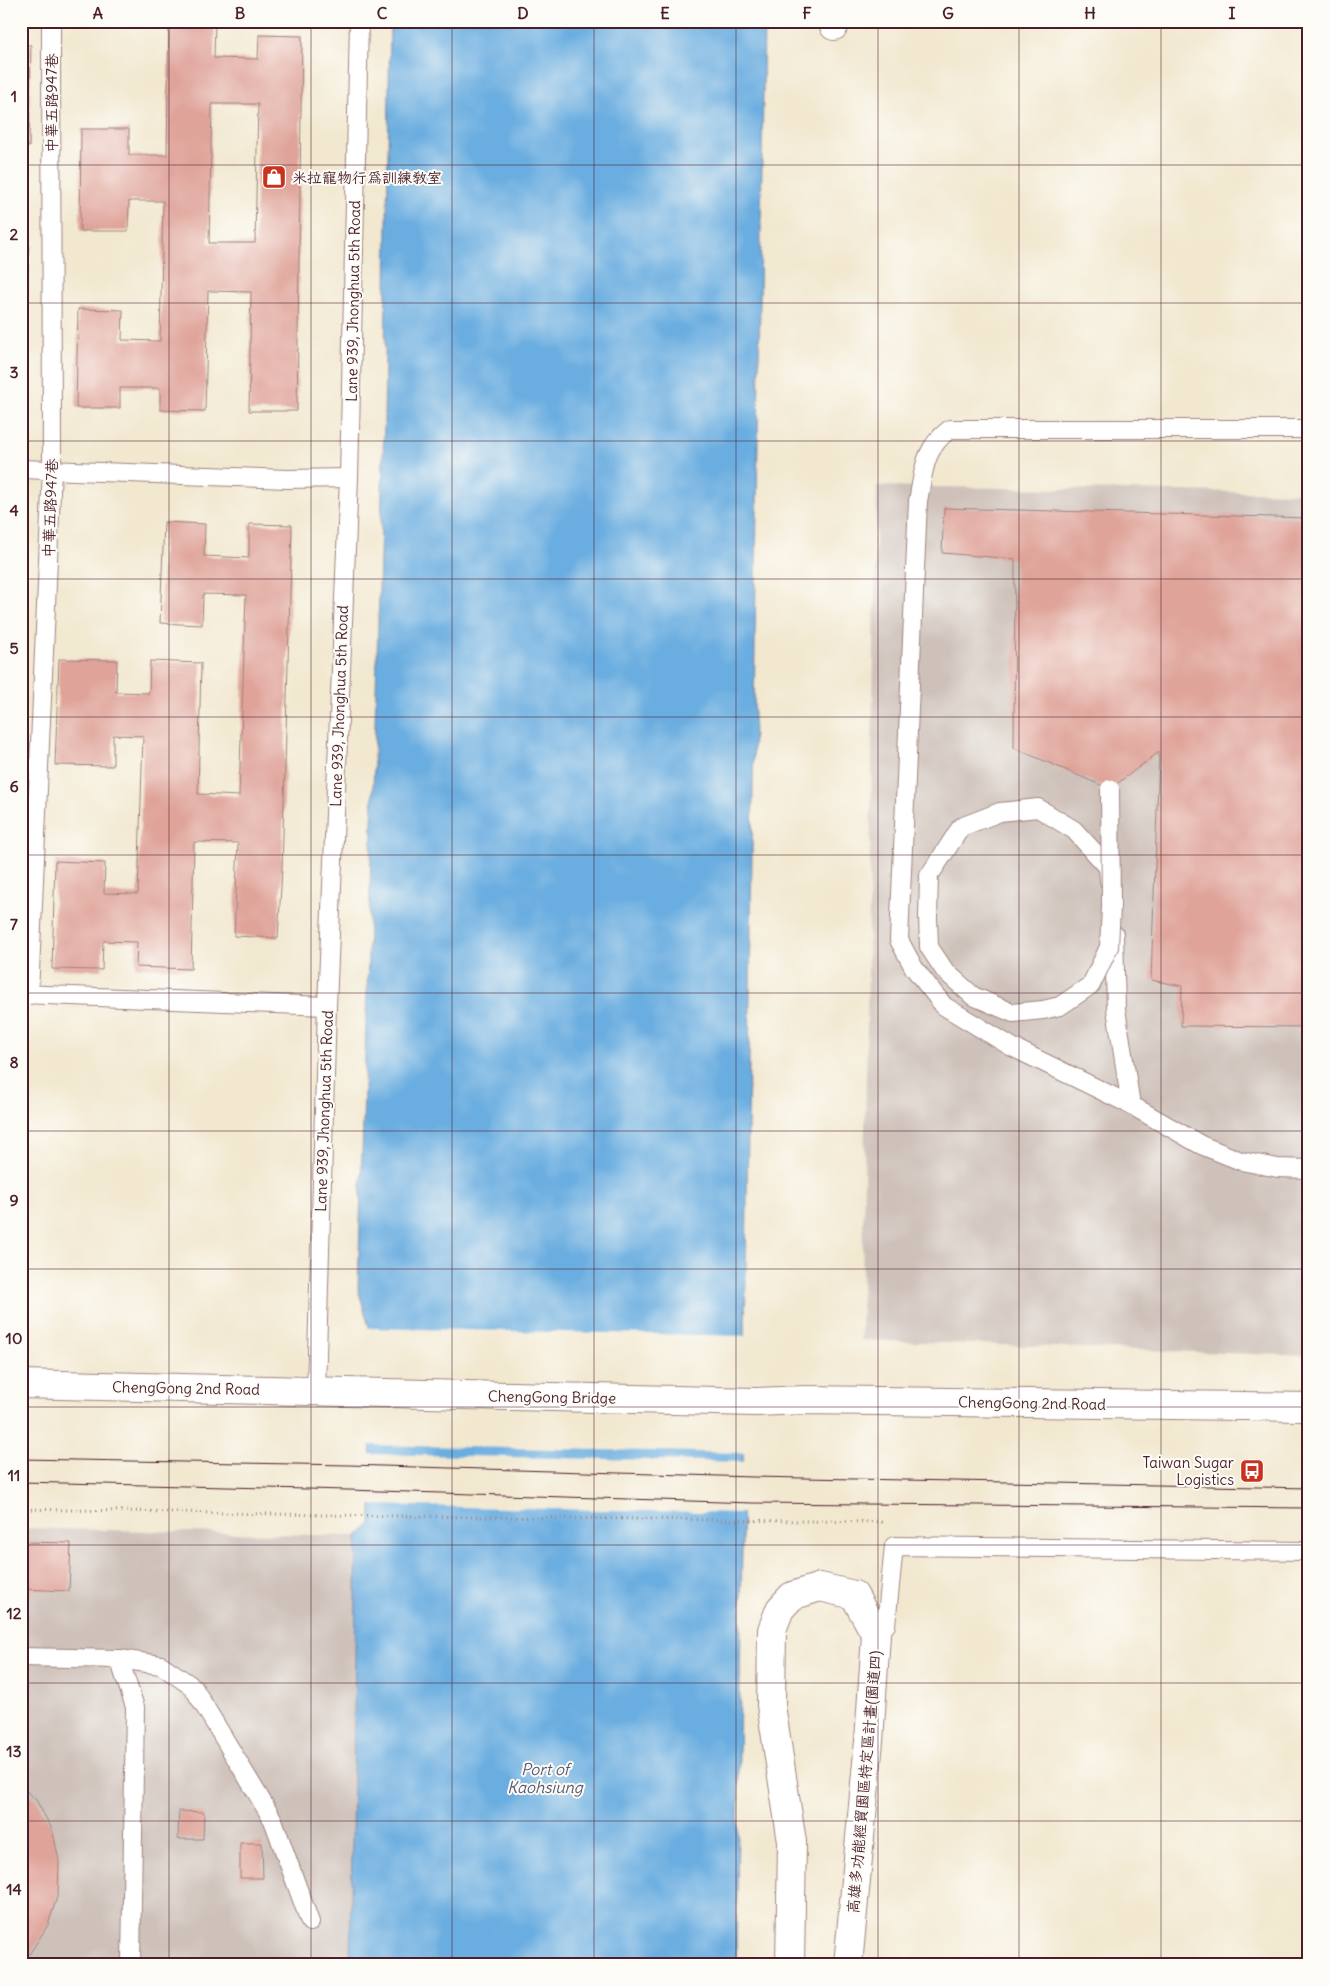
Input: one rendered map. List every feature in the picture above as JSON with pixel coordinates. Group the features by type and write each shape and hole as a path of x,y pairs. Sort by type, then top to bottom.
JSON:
{"street":[{"name":"ChengGong 2nd Road","path":"21,1384 350,1392"},
{"name":"ChengGong Bridge","path":"350,1392 755,1402"},
{"name":"ChengGong 2nd Road","path":"755,1402 805,1400 1309,1407"},
{"name":"高雄多功能經貿園區特定區計畫(園道四)","path":"790,1965 792,1842 772,1705 772,1630 780,1609 792,1596 820,1587 854,1595 876,1636 869,1741 848,1965"}],"lane":[{"name":"中華五路947巷","path":"25,994 52,469 51,21"},
{"name":"Lane 939, Jhonghua 5th Road","path":"316,1391 326,1006 349,478 359,21"},
{"path":"1309,429 950,429 938,437 928,452 918,501 899,940 914,968 944,1006 1012,1047 1131,1105 1201,1145 1241,1161 1278,1168 1309,1169"},
{"path":"21,469 287,479 349,478"},
{"path":"1110,789 1111,848 1111,858 1111,897 1111,907 1109,947 1091,985 1060,1006 1044,1010 1013,1013 973,996 945,971 929,947 929,876 961,827 1000,812 1038,808 1074,830 1108,867 1110,886 1111,895 1112,904 1116,1009 1131,1105"},
{"path":"25,994 326,1006"},
{"path":"876,1636 886,1625 894,1546 1309,1551"},
{"path":"21,1658 120,1660 161,1665 193,1687 273,1820 310,1922"},
{"path":"120,1660 135,1708 131,1965"}],"path":[{"path":"21,1509 753,1520"}],"shaded area":[{"path":"877,486 1309,493 1309,1356 861,1340"},
{"path":"21,1528 357,1536 350,1965 21,1965"}],"water":[{"name":"Port of Kaohsiung","path":"390,21 764,21 736,1965 350,1965 357,1536 371,1524 370,1330 358,1289 384,426"}],"pier":[{"path":"367,1328 749,1336 747,1453 368,1445"},
{"path":"368,1454 747,1462 747,1513 368,1505"}],"building":[{"path":"169,21 215,21 214,58 258,59 259,35 302,36 297,411 249,411 251,292 208,291 205,411 160,410 160,388 120,388 120,408 76,408 78,309 123,310 122,340 160,341 163,201 129,201 128,231 80,231 81,129 129,129 129,155 167,155","holes":["212,104 258,104 255,243 209,243"]},
{"path":"21,45 31,45 29,147 21,147"},
{"path":"21,231 29,232 27,323 21,323"},
{"path":"944,508 1309,518 1309,1027 1181,1026 1182,986 1151,980 1159,752 1110,789 1014,748 1015,559 942,553"},
{"path":"164,522 205,524 204,556 249,558 249,524 292,525 282,869 278,938 234,936 238,843 194,842 191,969 136,967 137,942 103,941 102,970 52,969 55,861 105,863 104,893 138,894 143,736 113,735 113,766 55,765 59,659 117,660 116,692 149,693 150,661 201,663 198,794 239,796 246,595 203,594 202,625 160,623"},
{"path":"21,1542 71,1543 69,1591 21,1589"},
{"path":"21,1786 36,1800 52,1829 59,1860 58,1894 48,1925 30,1953 21,1961"},
{"path":"179,1811 204,1812 203,1839 178,1839"},
{"path":"240,1843 262,1843 263,1878 240,1878"}],"tram line":[{"path":"21,1459 349,1465 753,1477 1309,1488"},
{"path":"21,1482 752,1503 1309,1508"}],"place":[{"name":"米拉寵物行為訓練教室","path":"274,177"},
{"name":"Taiwan Sugar Logistics","path":"1252,1471"}]}
